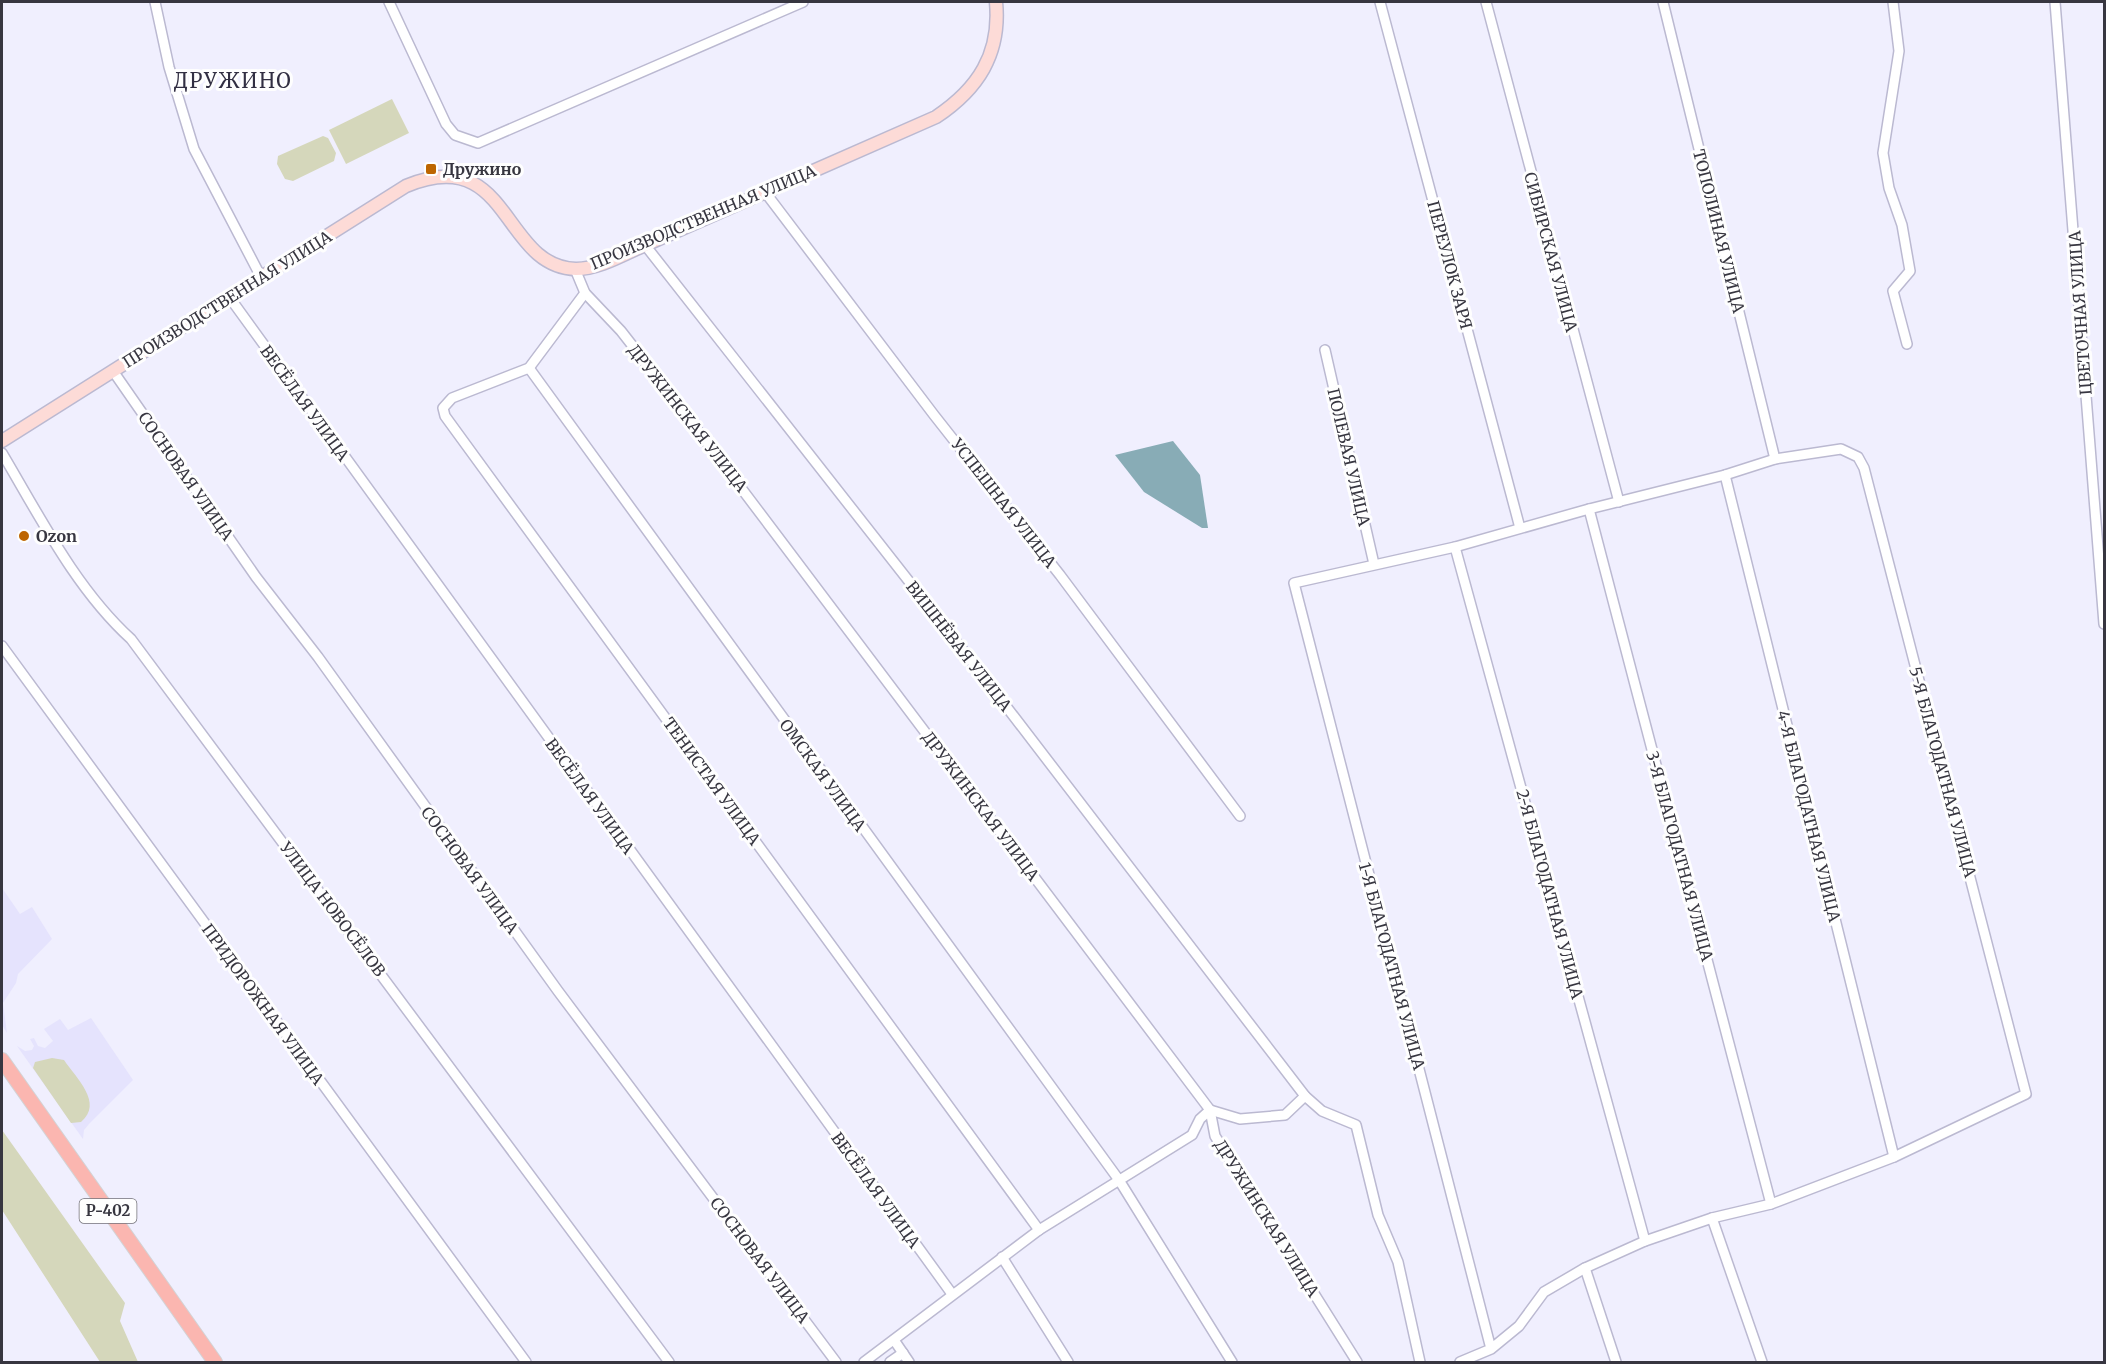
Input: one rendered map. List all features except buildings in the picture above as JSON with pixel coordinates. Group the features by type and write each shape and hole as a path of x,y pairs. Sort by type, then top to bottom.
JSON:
{"main road":[{"name":"Р-402","path":"2,1060 215,1362"}],"street":[{"path":"155,2 169,67 194,148 261,277"},
{"path":"389,2 446,124 455,135 478,143 802,2"},
{"name":"ПРОИЗВОДСТВЕННАЯ УЛИЦА","path":"2,441 406,186 429,176 447,174 465,178 480,187 537,251 553,263 575,268 602,264 936,117 960,101 978,80 992,50 997,26 996,2"},
{"name":"ПЕРЕУЛОК ЗАРЯ","path":"1380,2 1520,528"},
{"name":"СИБИРСКАЯ УЛИЦА","path":"1486,2 1618,502"},
{"name":"ТОПОЛИНАЯ УЛИЦА","path":"1663,2 1775,459"},
{"path":"1893,2 1899,51 1883,153 1889,188 1902,225 1910,271 1893,291 1906,344"},
{"name":"ЦВЕТОЧНАЯ УЛИЦА","path":"2055,2 2104,624"},
{"name":"УСПЕШНАЯ УЛИЦА","path":"765,192 934,415 1060,575 1240,816"},
{"name":"ВИШНЁВАЯ УЛИЦА","path":"645,245 973,664 1305,1096 1322,1112 1356,1125 1378,1215 1398,1262 1420,1362"},
{"name":"ДРУЖИНСКАЯ УЛИЦА","path":"575,268 585,293 621,331 674,399 1210,1110 1215,1136 1357,1362"},
{"path":"529,368 585,293"},
{"name":"ВЕСЁЛАЯ УЛИЦА","path":"230,298 952,1294"},
{"name":"ПОЛЕВАЯ УЛИЦА","path":"1325,350 1374,564"},
{"name":"ОМСКАЯ УЛИЦА","path":"529,368 1119,1180 1232,1362"},
{"name":"ТЕНИСТАЯ УЛИЦА","path":"529,368 452,398 443,408 445,416 1040,1230"},
{"name":"СОСНОВАЯ УЛИЦА","path":"113,371 256,577 318,657 558,991 836,1362"},
{"name":"5-Я БЛАГОДАТНАЯ УЛИЦА","path":"1775,459 1841,449 1852,453 1864,468 2026,1094 1894,1157"},
{"name":"УЛИЦА НОВОСЁЛОВ","path":"2,453 78,578 106,616 131,639 669,1362"},
{"path":"1374,564 1455,547 1590,509 1725,476 1775,459"},
{"name":"4-Я БЛАГОДАТНАЯ УЛИЦА","path":"1725,476 1894,1157"},
{"path":"17,500 26,493"},
{"name":"3-Я БЛАГОДАТНАЯ УЛИЦА","path":"1590,509 1771,1204"},
{"name":"2-Я БЛАГОДАТНАЯ УЛИЦА","path":"1455,547 1645,1241"},
{"name":"1-Я БЛАГОДАТНАЯ УЛИЦА","path":"1374,564 1294,583 1491,1349"},
{"name":"ПРИДОРОЖНАЯ УЛИЦА","path":"2,645 526,1362"},
{"path":"864,1362 1040,1230 1192,1135 1200,1119 1210,1110 1240,1119 1285,1115 1305,1096"},
{"path":"1460,1362 1491,1349 1519,1326 1544,1292 1585,1268 1645,1241 1712,1218 1771,1204 1894,1157"},
{"path":"1712,1218 1762,1362"},
{"path":"1002,1257 1068,1362"},
{"path":"1585,1268 1616,1362"},
{"path":"894,1340 909,1362"},
{"path":"890,1362 903,1353"}],"shaded area":[{"path":"1173,441 1200,475 1208,528 1202,528 1144,492 1115,455"},
{"path":"2,888 20,914 32,907 52,939 18,974 16,983 3,1003 7,1033 2,1025"},
{"path":"91,1018 133,1080 89,1124 84,1130 83,1139 17,1046 25,1051 32,1050 34,1046 30,1039 34,1038 38,1046 45,1048 53,1041 44,1029 60,1019 68,1030"}],"green space":[{"path":"392,99 409,133 346,164 329,130"},
{"path":"323,136 328,138 336,153 334,161 293,181 285,179 277,164 278,156"},
{"path":"52,1058 64,1060 86,1091 90,1107 81,1122 71,1123 33,1068 35,1062"},
{"path":"2,1130 125,1303 120,1321 138,1362 100,1362 2,1210"}],"place":[{"name":"Дружино","path":"431,169"},
{"name":"Ozon","path":"24,536"}],"district":[{"name":"ДРУЖИНО","path":"233,81"}]}
